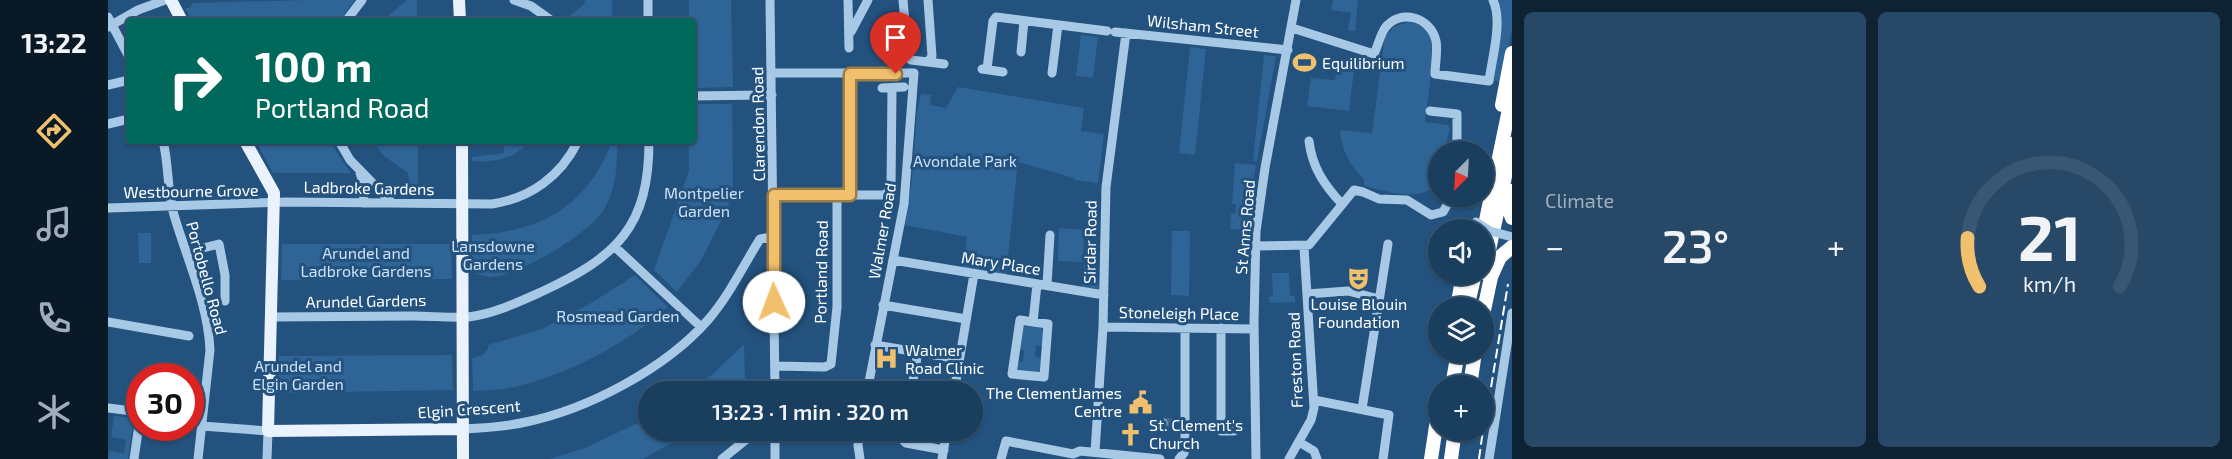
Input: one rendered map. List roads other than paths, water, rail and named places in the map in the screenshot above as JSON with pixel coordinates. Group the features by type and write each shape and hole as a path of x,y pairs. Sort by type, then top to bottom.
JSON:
{"highway":[{"path":"1493,141 1512,53"},
{"path":"1480,219 1512,96"},
{"path":"1494,225 1512,144"},
{"path":"1510,214 1512,191"},
{"path":"1487,297 1495,265 1500,257 1512,247"},
{"path":"1431,459 1434,441"},
{"path":"1440,459 1443,441"},
{"path":"1451,459 1453,441"},
{"path":"1460,459 1462,441"}],"main road":[{"path":"171,0 180,18"},
{"path":"459,0 460,18"},
{"path":"248,144 273,189 275,203 268,431"},
{"path":"462,144 463,459"},
{"name":"Elgin Crescent","path":"268,431 463,429"}],"street":[{"path":"138,10 147,0"},
{"path":"126,52 110,23 165,0"},
{"path":"348,18 362,0"},
{"path":"648,0 648,18"},
{"name":"Clarendon Road","path":"770,0 775,381"},
{"path":"848,0 849,48"},
{"path":"850,34 868,0"},
{"path":"903,0 908,57 915,61 944,64"},
{"path":"928,0 932,56 928,62"},
{"name":"St Anns Road","path":"1256,459 1254,329 1256,246 1265,168 1296,0"},
{"path":"1292,28 1374,54 1383,32 1391,21 1405,16 1414,17 1427,25 1436,38 1435,74 1489,81 1498,20 1497,8 1493,0"},
{"path":"520,1 548,18"},
{"name":"Wilsham Street","path":"1003,72 984,69 996,17 1288,50"},
{"path":"1021,52 1024,21"},
{"name":"Sirdar Road","path":"1095,452 1103,327 1106,187 1129,33 1133,23"},
{"path":"1052,73 1058,25"},
{"path":"772,73 842,72 850,74 850,195"},
{"name":"Walmer Road","path":"850,74 914,74 904,197 869,381"},
{"path":"108,85 126,81"},
{"path":"774,195 885,195 891,189 887,88 904,87"},
{"path":"696,96 772,95"},
{"path":"1430,111 1457,114 1457,141"},
{"path":"108,124 126,120"},
{"path":"1309,141 1311,157 1318,173 1328,190 1342,204"},
{"name":"Portobello Road","path":"164,144 172,206 193,251 210,346 204,387"},
{"path":"341,144 364,181 363,203"},
{"name":"Ladbroke Gardens","path":"275,203 492,204 523,196 547,181 560,170 576,144"},
{"path":"649,144 647,183 643,200 631,224 615,247 701,327"},
{"path":"358,169 392,203"},
{"path":"1256,246 1304,247 1313,242 1352,191 1359,190 1379,199 1407,200 1435,215 1446,207"},
{"name":"Portland Road","path":"775,366 825,367 831,364 837,307 837,195"},
{"name":"Westbourne Grove","path":"108,208 275,203"},
{"path":"1494,232 1512,237"},
{"path":"1047,285 1050,235"},
{"name":"Elgin Crescent","path":"463,429 499,427 528,422 587,401 642,374 701,327 721,302 760,239 772,237"},
{"path":"193,251 219,244 225,275 225,302"},
{"path":"1362,409 1388,244"},
{"name":"Arundel Gardens","path":"271,317 462,317 494,310 533,296 579,272 615,247"},
{"name":"Freston Road","path":"1289,459 1311,420 1314,400 1304,247"},
{"name":"Mary Place","path":"893,260 1104,295"},
{"path":"956,381 974,273"},
{"path":"1033,322 1037,284"},
{"path":"1307,294 1348,291 1379,299"},
{"path":"884,305 966,319"},
{"path":"1489,459 1512,313"},
{"path":"1020,321 1033,322 1048,324 1044,377 1012,374 1020,321"},
{"path":"108,322 189,336"},
{"name":"Stoneleigh Place","path":"1103,327 1254,329"},
{"path":"1179,459 1185,447 1181,423 1185,328"},
{"path":"1221,328 1221,431 1234,431"},
{"path":"875,345 960,359"},
{"path":"913,381 918,352"},
{"path":"1314,400 1389,415 1383,459"},
{"path":"108,408 126,410"},
{"name":"Elgin Crescent","path":"204,423 268,431"},
{"path":"267,459 268,431"},
{"path":"134,459 137,441"},
{"name":"Portobello Road","path":"198,441 198,459"},
{"path":"722,459 744,441"},
{"path":"775,441 775,459"},
{"path":"859,441 860,459"},
{"path":"904,441 943,455"},
{"path":"1001,459 1006,441 1070,456 1080,451 1160,459"},
{"path":"1299,442 1314,451 1317,459"}],"tunnel":[{"path":"1163,423 1176,423"}],"railway":[{"path":"1493,375 1508,284"},
{"path":"1479,459 1481,441"}],"place":[{"name":"Equilibrium","path":"1304,63"},
{"name":"Louise Blouin Foundation","path":"1359,279"},
{"name":"Walmer Road Clinic","path":"887,359"},
{"name":"The ClementJames Centre","path":"1140,402"},
{"name":"St. Clement's Church","path":"1131,434"}],"park label":[{"name":"Avondale Park","path":"965,161"},
{"name":"Montpelier Garden","path":"704,202"},
{"name":"Lansdowne Gardens","path":"493,255"},
{"name":"Arundel and Ladbroke Gardens","path":"366,262"},
{"name":"Rosmead Garden","path":"618,316"},
{"name":"Arundel and Elgin Garden","path":"298,375"}]}
